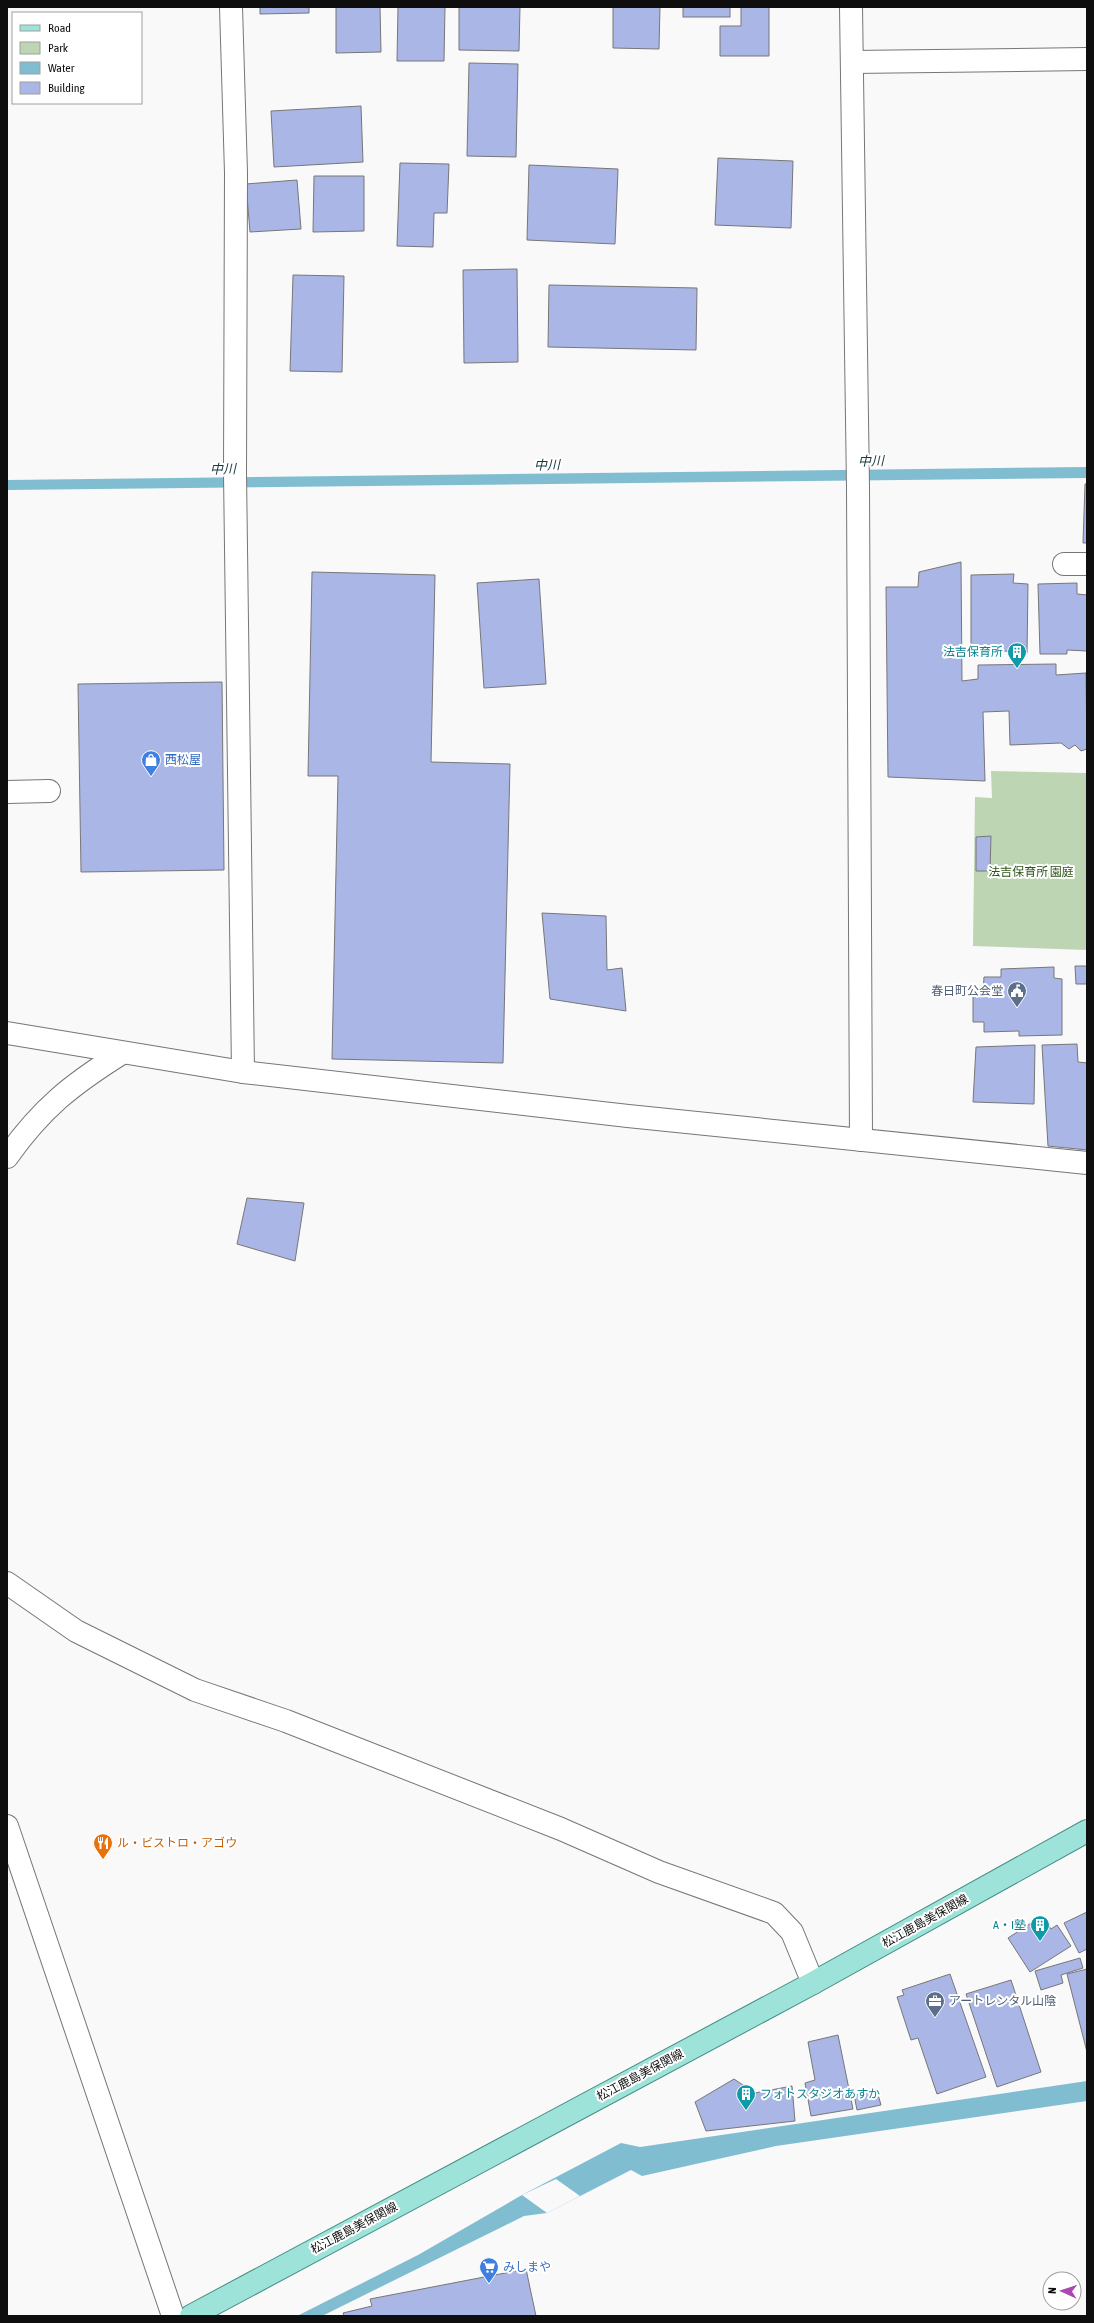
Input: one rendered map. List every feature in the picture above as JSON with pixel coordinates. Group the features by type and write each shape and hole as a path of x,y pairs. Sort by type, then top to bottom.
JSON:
{"main road":[{"name":"松江鹿島美保関線","path":"191,2316 813,1983 1087,1831"}],"street":[{"path":"231,7 236,173 235,483 243,1072"},
{"path":"851,7 858,451 861,1140"},
{"path":"852,62 1087,59"},
{"path":"1064,564 1087,564"},
{"path":"7,792 49,791"},
{"path":"7,1033 243,1072 628,1116 1087,1163"},
{"path":"7,1157 28,1127 56,1099 87,1075 122,1053"},
{"path":"7,1583 76,1631 195,1690 286,1721 561,1829 659,1872 774,1913 792,1932 813,1983"},
{"path":"7,1826 173,2316"}],"green space":[{"name":"法吉保育所 園庭","path":"991,771 1087,773 1087,950 973,946 975,797 992,798"}],"water":[{"path":"1087,467 1087,478 7,490 7,480"},
{"path":"1087,2081 1087,2101 776,2146 642,2176 631,2170 547,2213 524,2216 322,2316 297,2316 418,2255 522,2195 621,2143 640,2147"}],"pier":[{"path":"556,2179 580,2196 547,2213 522,2195"}],"building":[{"path":"260,7 309,7 309,13 260,14"},
{"path":"336,7 380,7 381,52 336,53"},
{"path":"398,7 445,7 444,61 397,61"},
{"path":"459,7 520,7 519,51 459,50"},
{"path":"613,7 660,7 659,49 613,48"},
{"path":"683,7 730,7 730,17 683,17"},
{"path":"741,7 769,7 769,56 720,56 720,26 741,26"},
{"path":"469,63 518,64 516,157 467,156"},
{"path":"361,106 363,162 274,167 271,111"},
{"path":"718,158 793,161 791,228 715,225"},
{"path":"400,163 449,164 447,213 434,213 433,247 397,246"},
{"path":"529,165 618,169 615,244 527,240"},
{"path":"314,176 364,176 364,231 313,232"},
{"path":"297,180 301,229 250,232 246,184"},
{"path":"517,269 518,362 464,363 463,270"},
{"path":"293,275 344,276 342,372 290,371"},
{"path":"549,285 697,288 696,350 548,347"},
{"path":"1085,484 1087,484 1087,543 1083,543"},
{"name":"法吉保育所","path":"961,562 962,681 978,679 978,665 1056,664 1056,675 1086,673 1087,749 1081,751 1075,745 1069,749 1061,743 1010,745 1009,711 983,712 985,781 888,777 886,587 918,587 919,572"},
{"path":"312,572 435,575 431,762 510,764 503,1063 332,1059 338,776 308,776"},
{"path":"1014,574 1013,583 1028,584 1027,653 971,648 971,575"},
{"path":"539,579 546,684 484,688 477,583"},
{"path":"1077,583 1077,594 1087,595 1087,651 1067,650 1067,654 1040,654 1038,584"},
{"name":"西松屋","path":"222,682 224,870 81,872 78,684"},
{"path":"991,836 990,871 976,871 976,837"},
{"path":"542,913 606,916 607,970 622,968 626,1011 550,999"},
{"path":"1075,966 1087,966 1087,984 1076,984"},
{"name":"春日町公会堂","path":"1054,967 1054,978 1062,979 1062,1035 1019,1036 1019,1031 984,1032 984,1022 973,1022 973,993 983,993 984,977 1001,977 1001,969"},
{"path":"1077,1044 1078,1062 1087,1063 1087,1150 1048,1146 1042,1045"},
{"path":"1035,1045 1034,1104 973,1102 976,1047"},
{"path":"247,1198 304,1203 295,1261 237,1244"},
{"path":"1087,1912 1087,1949 1079,1953 1064,1923"},
{"name":"A・I塾","path":"1042,1916 1051,1929 1057,1925 1071,1946 1030,1972 1008,1938"},
{"path":"1080,1958 1083,1968 1061,1975 1063,1983 1041,1990 1035,1971"},
{"path":"1087,1969 1087,2052 1067,1974"},
{"name":"アートレンタル山陰","path":"950,1974 986,2077 937,2094 918,2038 911,2040 897,1997 904,1995 902,1990"},
{"path":"1011,1980 1041,2072 997,2087 966,1994"},
{"path":"838,2035 853,2109 811,2116 805,2083 815,2080 808,2042"},
{"name":"フォトスタジオあすか","path":"734,2079 755,2093 792,2086 795,2121 706,2131 695,2102"},
{"path":"877,2091 881,2105 857,2110 854,2095"},
{"name":"みしまや","path":"526,2269 536,2316 344,2316 343,2313 372,2306 370,2299"}],"place":[{"name":"法吉保育所","path":"1017,669"},
{"name":"西松屋","path":"151,777"},
{"name":"春日町公会堂","path":"1017,1008"},
{"name":"ル・ビストロ・アゴウ","path":"103,1860"},
{"name":"A・I塾","path":"1040,1942"},
{"name":"アートレンタル山陰","path":"935,2018"},
{"name":"フォトスタジオあすか","path":"746,2111"},
{"name":"みしまや","path":"489,2284"}],"water label":[{"name":"中川","path":"871,461"},
{"name":"中川","path":"547,465"},
{"name":"中川","path":"223,469"}]}
